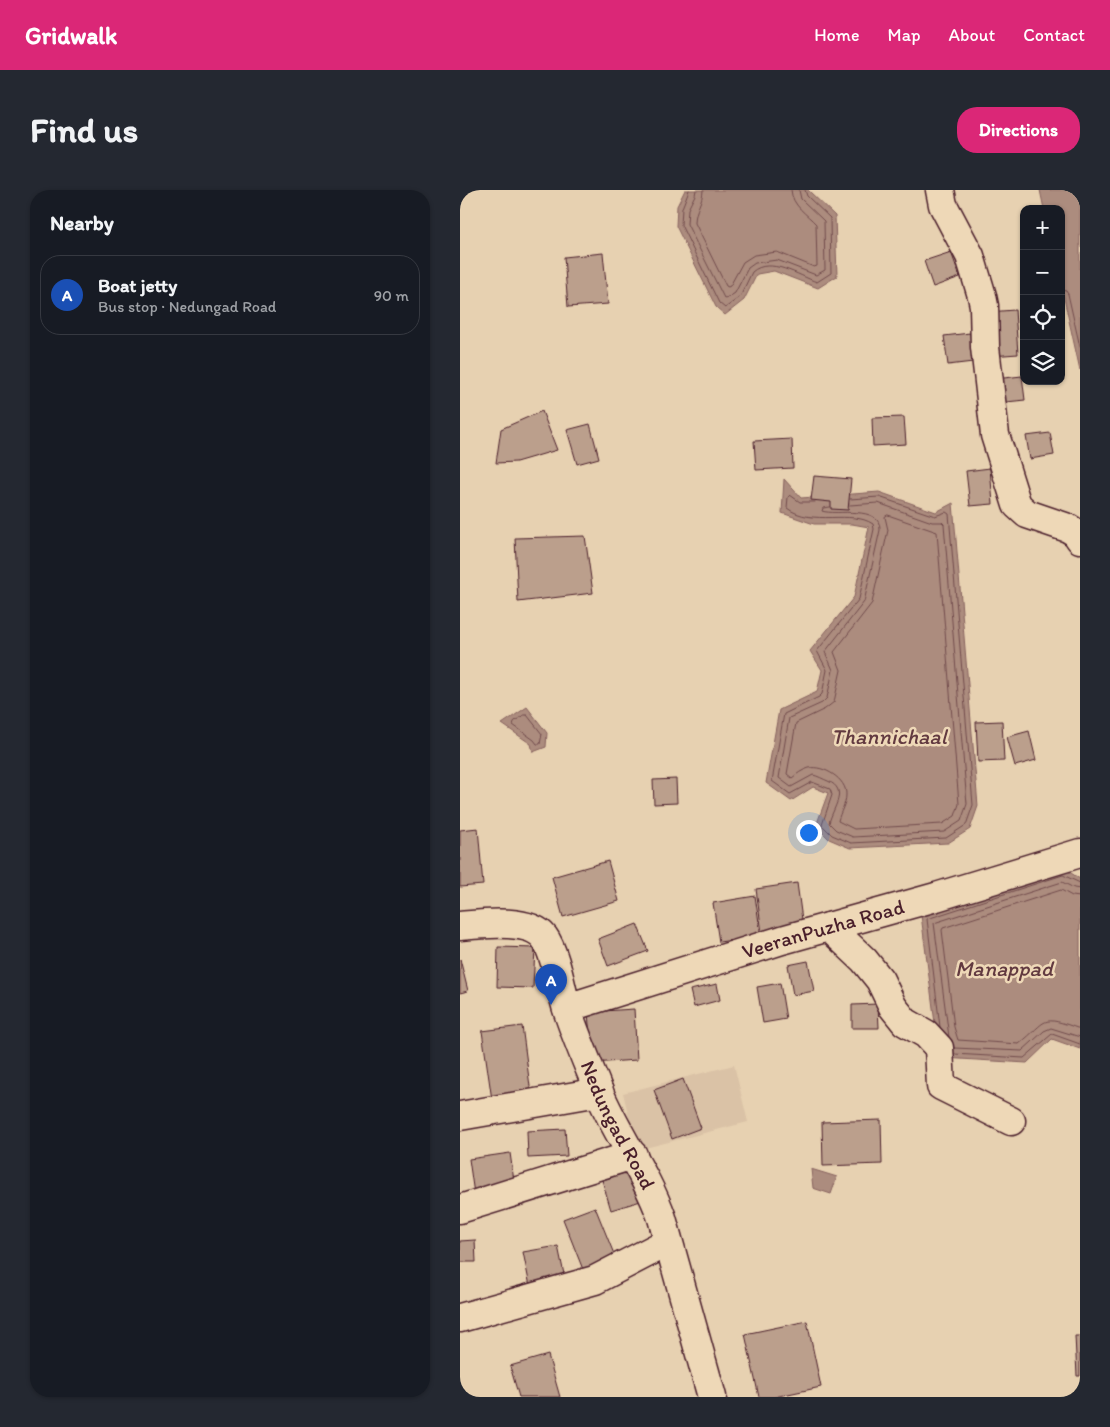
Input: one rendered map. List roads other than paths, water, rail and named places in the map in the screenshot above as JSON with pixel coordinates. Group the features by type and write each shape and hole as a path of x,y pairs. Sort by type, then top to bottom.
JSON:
{"street":[{"path":"940,190 942,205 970,256 982,296 985,347 994,425 1017,505 1027,514 1068,528 1076,533 1080,539"},
{"name":"VeeranPuzha Road","path":"567,1008 782,940 1080,853"},
{"name":"Nedungad Road","path":"460,926 527,925 544,936 552,955 567,1008 599,1092 613,1122 654,1195 712,1397"},
{"path":"829,927 864,960 880,980 893,1007 905,1022 926,1034 939,1048 941,1086 1011,1120"},
{"path":"460,1116 599,1092"},
{"path":"460,1209 633,1155"},
{"path":"460,1318 595,1280 668,1242"}],"water":[{"path":"685,190 808,190 835,216 837,276 818,288 774,271 757,274 744,300 725,315 716,307 676,226 677,206"},
{"path":"1040,190 1080,190 1080,370 1065,303 1065,205 1043,205"},
{"name":"Thannichaal","path":"784,479 801,498 879,492 936,512 953,503 978,806 970,829 948,843 850,848 829,839 816,826 828,793 813,787 791,801 766,783 779,710 817,692 822,670 810,651 854,597 869,527 852,524 814,524 782,513"},
{"path":"527,707 547,733 546,747 533,752 531,744 502,724"},
{"name":"Manappad","path":"1065,869 1080,879 1080,1049 1052,1039 1027,1063 943,1058 936,1031 921,915"},
{"path":"811,1169 837,1177 831,1194 813,1188"}],"place":[{"name":"Boat jetty","path":"551,1005"}]}
